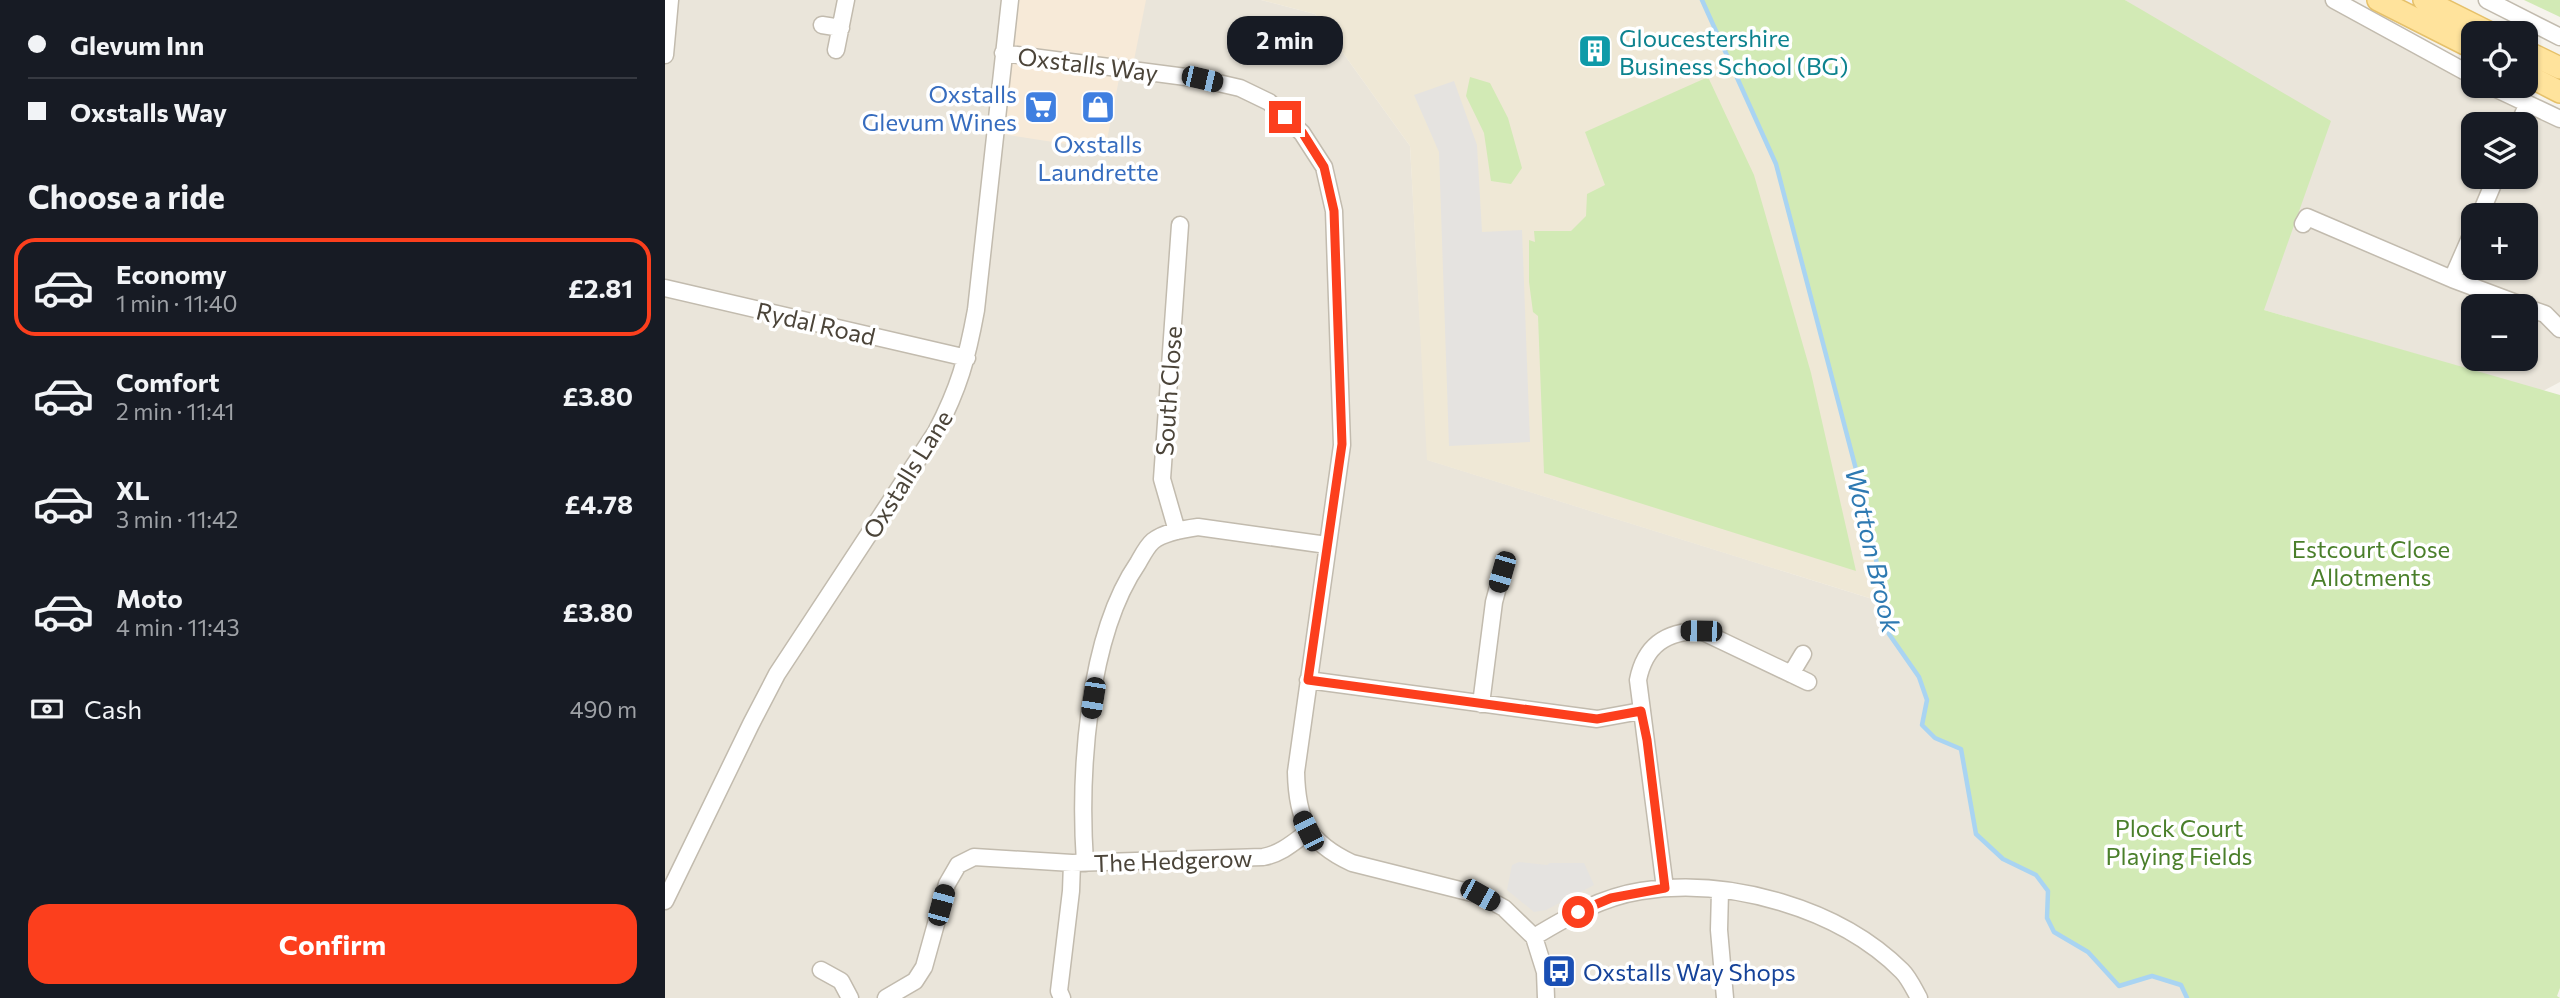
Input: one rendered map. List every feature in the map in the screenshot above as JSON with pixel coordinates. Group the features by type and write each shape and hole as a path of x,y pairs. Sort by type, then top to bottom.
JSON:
{"main road":[{"path":"2378,0 2461,42"},
{"path":"2424,0 2466,21"},
{"path":"2538,57 2560,68"},
{"path":"2538,81 2560,92"}],"street":[{"path":"665,55 670,0"},
{"path":"836,50 846,0"},
{"name":"Oxstalls Lane","path":"665,901 777,674 936,432 955,396 967,358 976,310 1010,0"},
{"path":"2334,0 2461,70"},
{"path":"2487,0 2560,37"},
{"path":"822,24 841,28"},
{"path":"2424,51 2433,28"},
{"name":"Oxstalls Way","path":"1003,53 1202,79 1240,88 1269,102 1302,132 1324,167 1334,211 1342,444 1296,772 1297,799 1308,831"},
{"path":"2514,98 2560,119"},
{"path":"2525,112 2528,105"},
{"path":"2306,217 2491,294"},
{"name":"South Close","path":"1177,531 1162,479 1187,250 1180,225"},
{"path":"2452,279 2461,258"},
{"name":"Rydal Road","path":"665,288 967,358"},
{"path":"2538,312 2545,314 2560,329"},
{"path":"1062,998 1059,990 1071,891 1083,837 1085,744 1100,652 1126,580 1152,541 1177,531 1198,527 1327,545"},
{"path":"1481,704 1494,602 1502,572"},
{"path":"1665,888 1638,680 1648,652 1669,636 1685,631 1701,631 1808,682"},
{"path":"1791,674 1803,654"},
{"path":"1308,680 1597,719 1641,711"},
{"path":"1308,831 1321,846 1352,863 1480,895 1504,908 1534,937 1545,972 1546,998"},
{"name":"The Hedgerow","path":"886,998 915,981 924,967 947,884 955,868 963,861 974,857 1079,863 1263,857 1274,856 1308,831"},
{"path":"1534,937 1560,921 1611,898 1665,888 1720,891 1783,901 1831,921 1871,944 1904,973 1920,998"},
{"path":"1720,891 1719,930 1725,998"},
{"path":"819,968 841,981 850,998"}],"shaded area":[{"path":"665,0 1261,0 1315,14 1410,146 1428,460 1882,602 1889,634 1919,677 1927,700 1923,725 1935,738 1961,749 1976,834 2003,859 2036,875 2048,891 2047,918 2054,932 2088,952 2119,986 2152,976 2181,985 2187,998 665,998"},
{"path":"1010,0 1146,0 1132,70 1121,69 1105,150 995,133"},
{"path":"1261,0 1702,0 1776,164 1869,519 1882,602 1427,460 1410,146 1315,14"},
{"path":"2125,0 2334,0 2461,69 2461,98 2515,98 2560,119 2560,382 2543,391 2474,371 2538,371 2538,294 2461,294 2461,367 2264,310 2136,7"},
{"path":"1454,81 1477,145 1482,232 1522,230 1530,442 1449,446 1439,152 1414,95"},
{"path":"1519,862 1547,865 1584,863 1594,885 1546,910 1534,912 1507,890 1512,865"}],"green space":[{"path":"1702,0 2125,0 2331,121 2264,310 2461,367 2461,371 2476,371 2560,395 2560,988 2557,996 2560,998 2187,998 2181,985 2152,976 2119,986 2088,952 2054,932 2047,918 2048,891 2036,875 2003,859 1976,834 1961,750 1935,738 1922,725 1927,700 1919,677 1889,634 1869,519 1776,164"},
{"path":"2524,0 2560,0 2560,17"},
{"path":"1470,77 1490,83 1508,118 1522,168 1511,184 1491,181 1484,133 1466,96"},
{"path":"1708,77 1754,175 1811,373 1856,571 1544,473 1538,316 1533,312 1529,282 1529,240 1535,242 1534,231 1571,231 1586,216 1587,194 1605,185 1585,132"}],"waterway":[{"name":"Wotton Brook","path":"1702,0 1776,164 1869,519 1889,634 1919,677 1927,700 1922,725 1935,738 1961,749 1976,834 2003,859 2036,875 2048,891 2047,918 2054,932 2088,952 2119,986 2152,976 2181,985 2187,998"}],"place":[{"name":"Gloucestershire Business School (BG)","path":"1595,51"},
{"name":"Oxstalls Glevum Wines","path":"1041,107"},
{"name":"Oxstalls Laundrette","path":"1098,107"},
{"name":"Oxstalls Way Shops","path":"1559,971"}],"route":[{"path":"1285,117 1302,132 1324,167 1334,211 1342,444 1308,680 1597,719 1641,711 1665,888 1611,898 1578,912"}],"park label":[{"name":"Estcourt Close Allotments","path":"2371,562"},
{"name":"Plock Court Playing Fields","path":"2179,841"}]}
